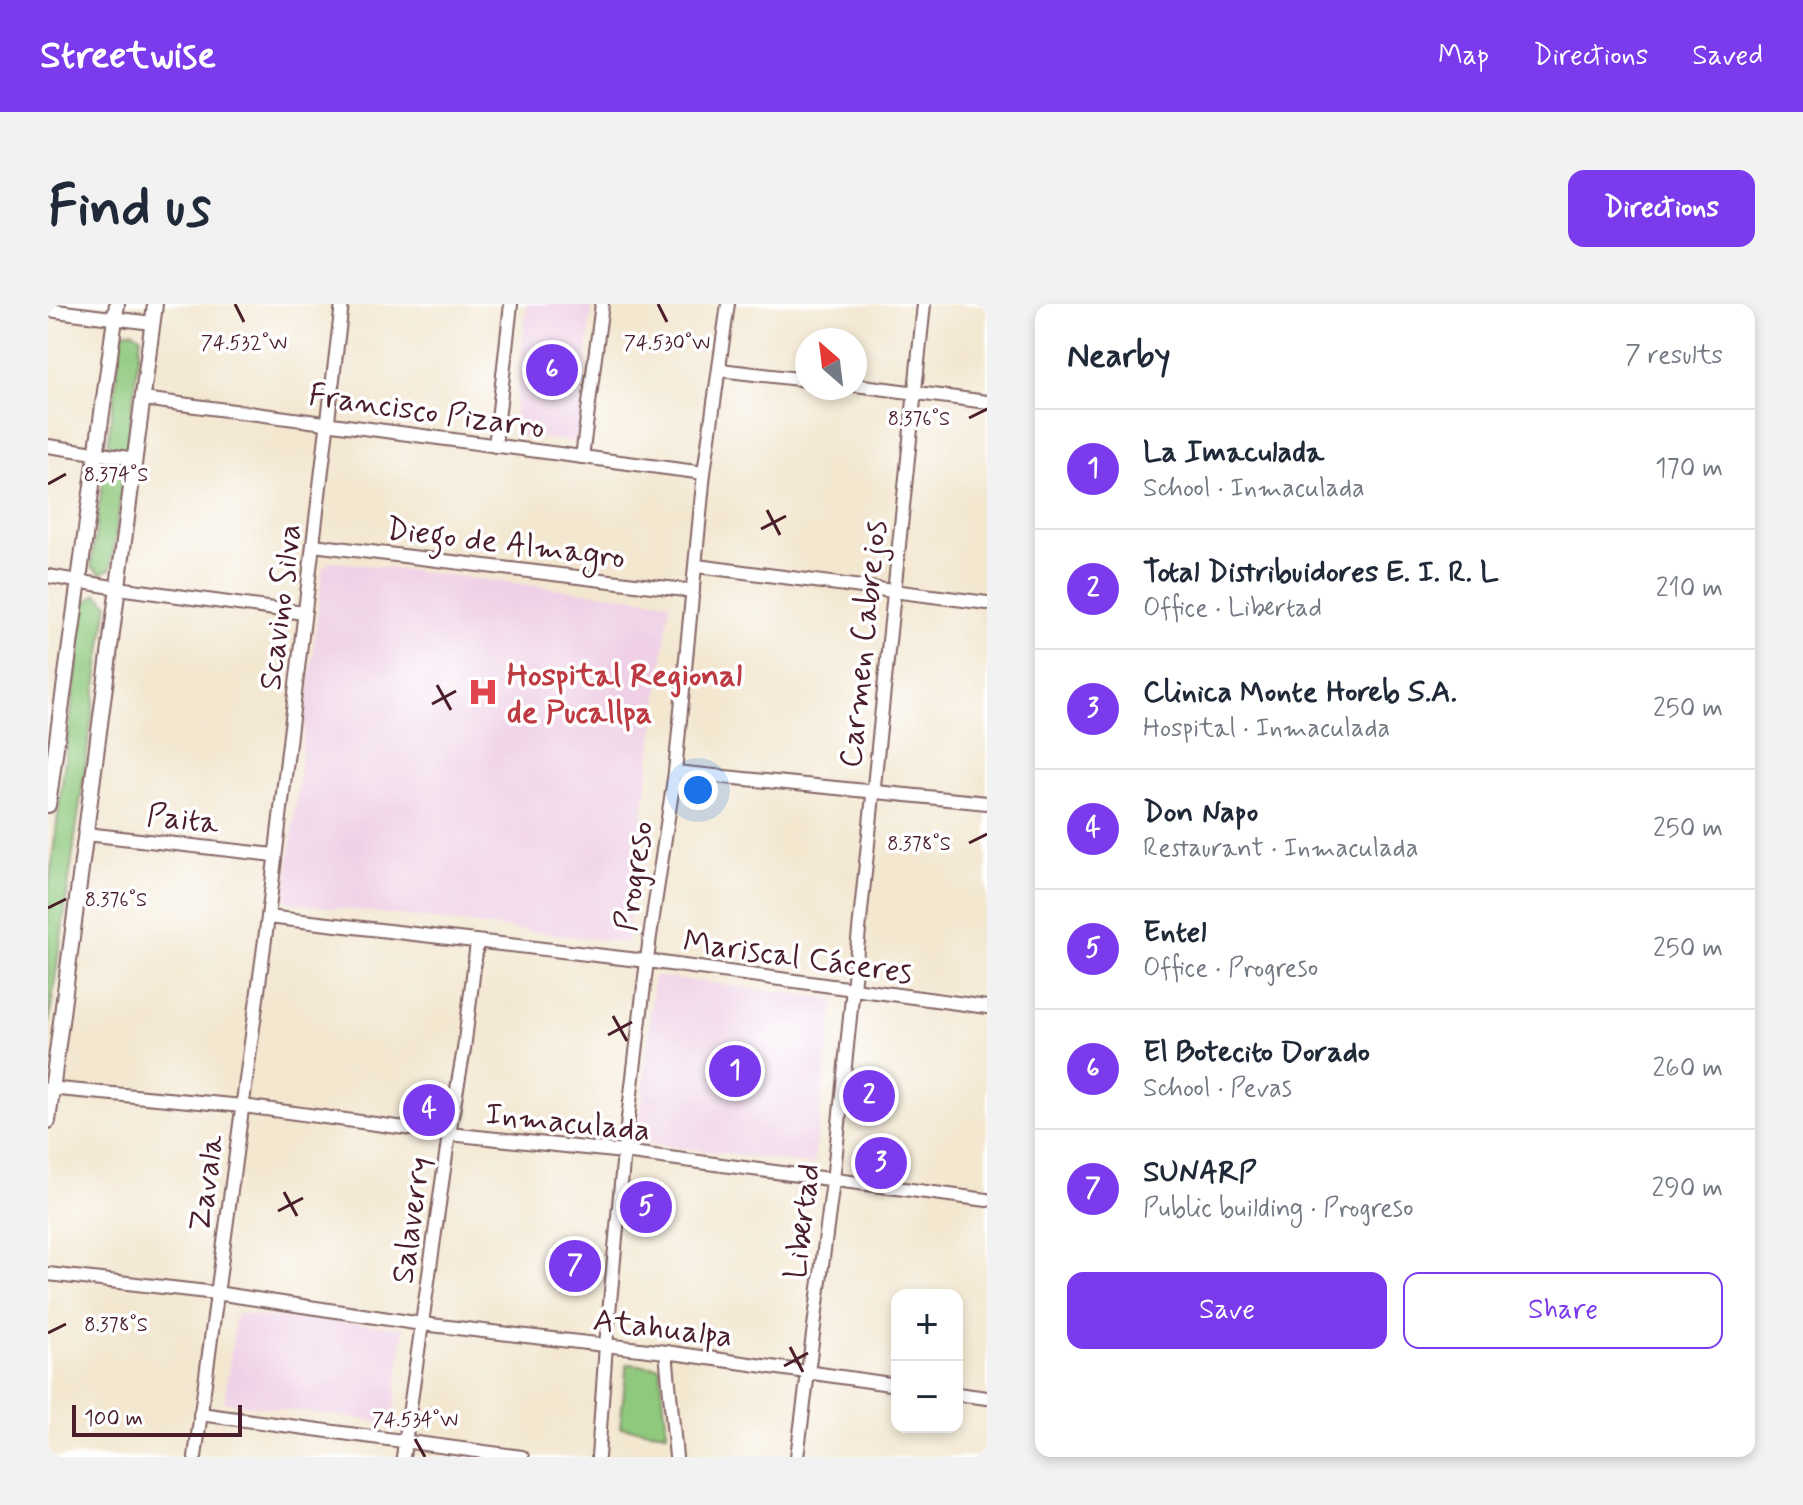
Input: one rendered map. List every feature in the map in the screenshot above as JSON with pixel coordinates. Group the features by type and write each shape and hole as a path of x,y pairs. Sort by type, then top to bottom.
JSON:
{"main road":[{"path":"48,1121 155,304"},
{"path":"48,805 54,712 79,580 116,310"}],"street":[{"name":"Scavino Silva","path":"268,917 342,304"},
{"path":"495,446 511,304"},
{"path":"582,457 602,304"},
{"name":"Progreso","path":"598,1457 624,1152 647,961 675,772 704,473 728,304"},
{"name":"Carmen Cabrejos","path":"851,990 924,304"},
{"path":"48,310 116,310 152,323"},
{"path":"720,370 795,379"},
{"path":"867,386 987,402"},
{"name":"Francisco Pizarro","path":"143,399 704,473"},
{"path":"48,446 135,459"},
{"name":"Diego de Almagro","path":"313,545 693,591"},
{"path":"697,566 987,603"},
{"path":"48,576 304,613"},
{"path":"675,772 987,803"},
{"name":"Paita","path":"86,834 274,855"},
{"name":"Mariscal Cáceres","path":"268,917 647,961 987,1007"},
{"name":"Zavala","path":"195,1457 268,917"},
{"name":"Salaverry","path":"403,1457 477,943"},
{"name":"Libertad","path":"797,1457 833,1181 851,990"},
{"name":"Inmaculada","path":"50,1088 243,1106 987,1200"},
{"name":"Atahualpa","path":"48,1274 216,1293 422,1324 666,1352 891,1384"},
{"path":"666,1352 676,1457"},
{"path":"963,1395 987,1398"},
{"path":"200,1414 522,1457"}],"shaded area":[{"path":"527,304 592,304 578,442 512,435"},
{"name":"Hospital Regional de Pucallpa","path":"331,561 670,602 627,943 288,902 285,896 323,567"},
{"path":"654,976 835,999 813,1165 638,1142"},
{"path":"236,1314 404,1327 393,1423 224,1402"}],"green space":[{"path":"132,331 141,336 111,568 101,574 91,566 123,332"},
{"path":"97,594 108,603 48,1030 48,893 85,604"},
{"path":"627,1364 660,1367 667,1433 620,1427"}],"place":[{"name":"El Botecito Dorado","path":"552,370"},
{"name":"Hospital Regional de Pucallpa","path":"483,692"},
{"name":"La Imaculada","path":"735,1071"},
{"name":"Total Distribuidores E. I. R. L","path":"869,1096"},
{"name":"Don Napo","path":"429,1110"},
{"name":"Clinica Monte Horeb S.A.","path":"881,1163"},
{"name":"Entel","path":"646,1207"},
{"name":"SUNARP","path":"575,1266"}]}
